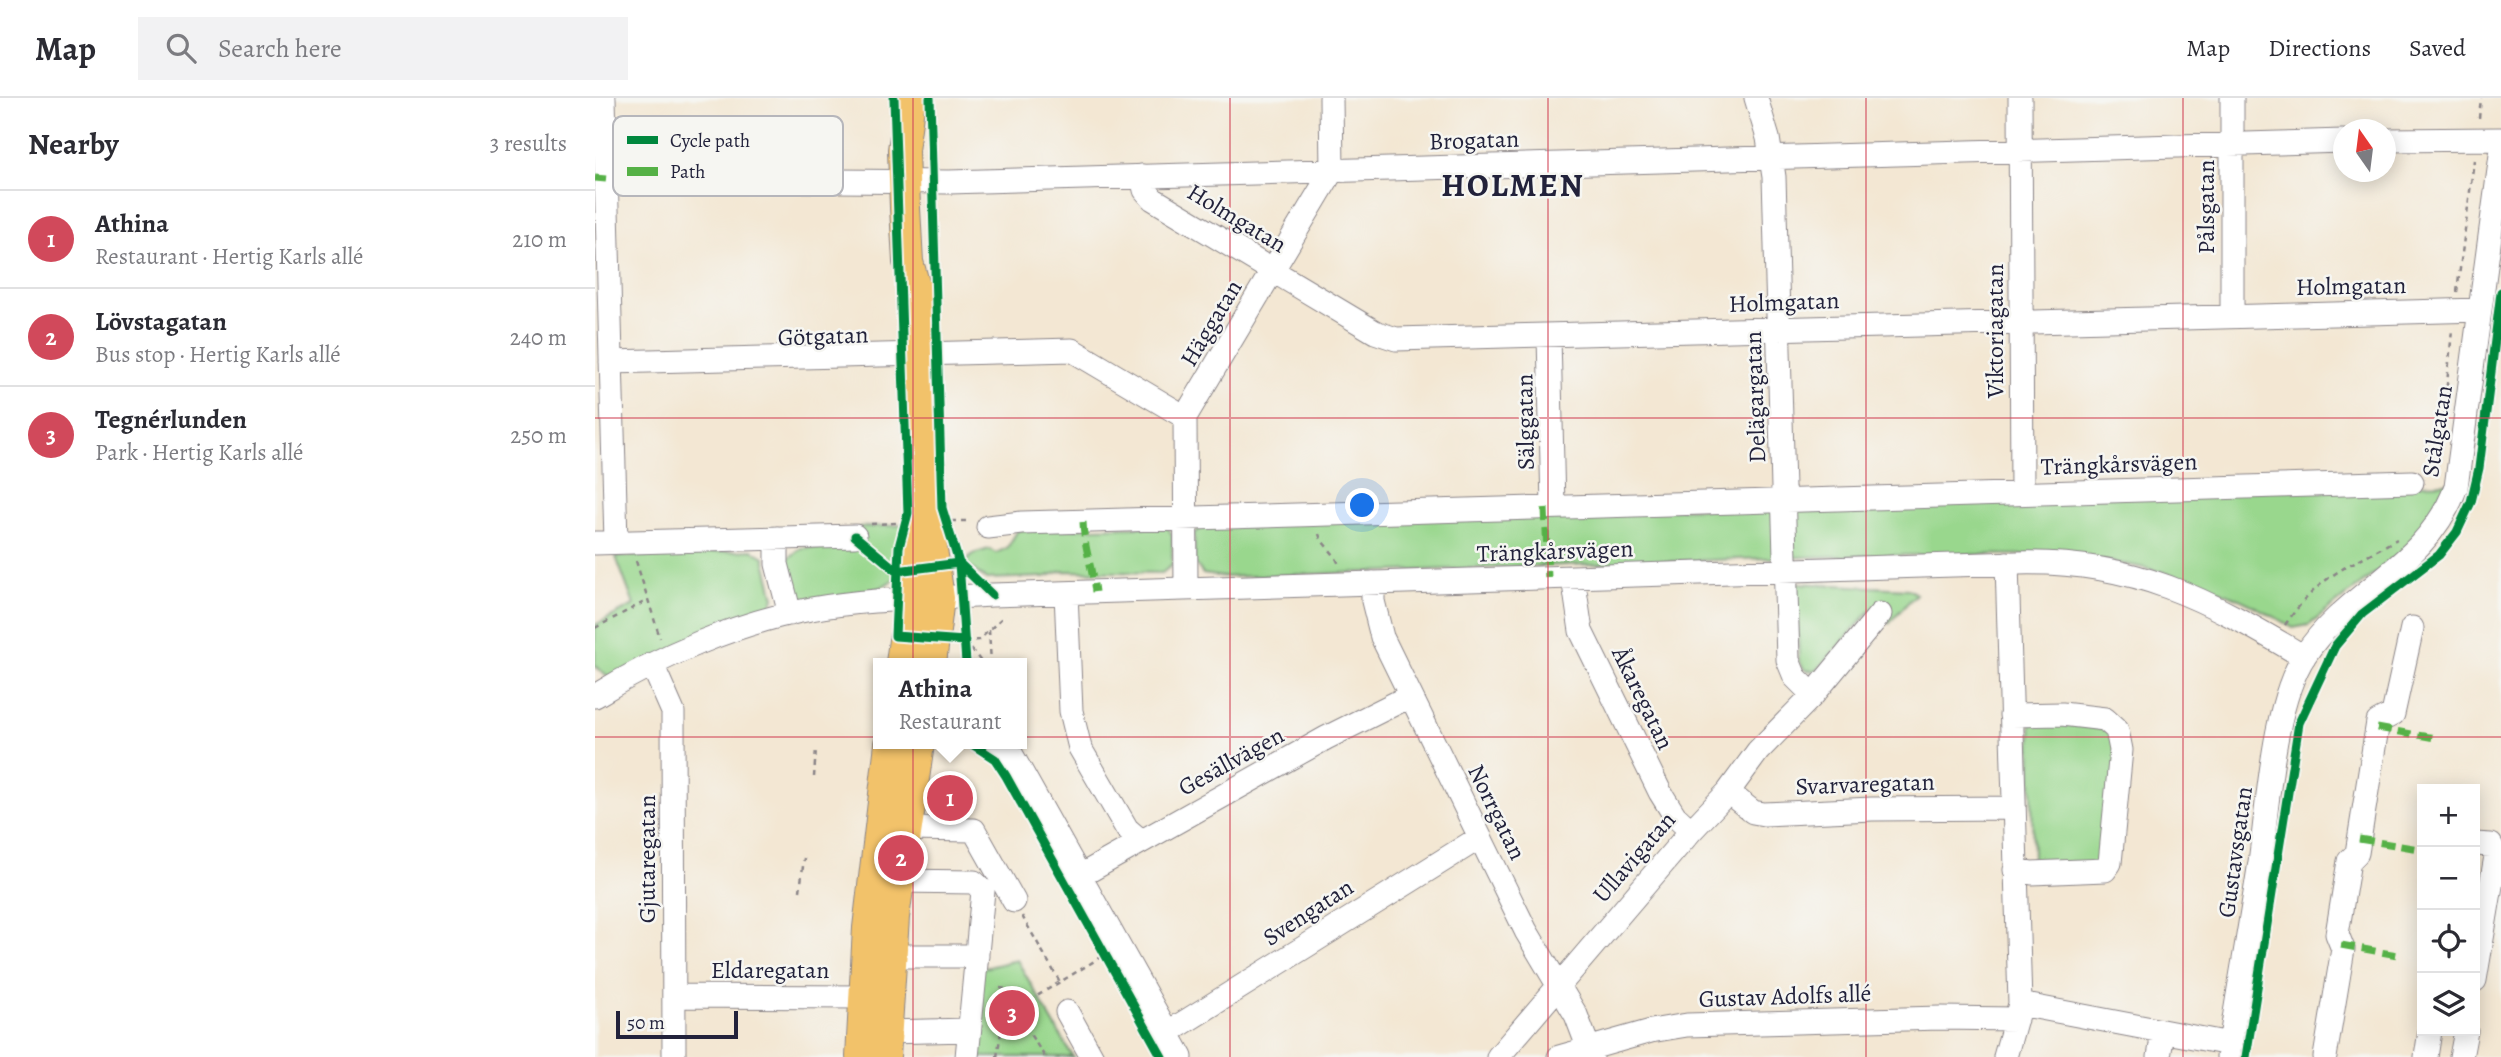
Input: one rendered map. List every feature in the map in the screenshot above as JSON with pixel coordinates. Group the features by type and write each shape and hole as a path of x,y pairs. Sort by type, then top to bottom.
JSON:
{"main road":[{"path":"911,98 903,150 914,181 908,262 917,294 924,599 932,651"},
{"path":"903,658 924,599"},
{"path":"885,1044 876,996 872,879 912,749"},
{"path":"861,1057 876,996 891,956 913,749"}],"street":[{"path":"604,98 606,178 602,275 611,362 614,542 855,536"},
{"path":"1331,98 1332,171"},
{"name":"Delägargatan","path":"1756,98 1772,158 1786,570"},
{"name":"Viktoriagatan","path":"2020,98 2022,493"},
{"name":"Pålsgatan","path":"2232,98 2232,315"},
{"path":"2396,140 2501,139"},
{"name":"Brogatan","path":"843,180 1142,176 2333,141"},
{"name":"Stålgatan","path":"2304,657 2342,613 2420,548 2447,510 2456,487 2463,448 2501,155"},
{"name":"Häggatan","path":"1185,417 1332,171"},
{"name":"Holmgatan","path":"1142,176 1145,190 1153,199 1386,338 1549,336 2480,310"},
{"name":"Brogatan","path":"606,178 613,178"},
{"name":"Sälggatan","path":"1549,336 1553,508"},
{"name":"Götgatan","path":"611,362 1073,350 1185,417"},
{"path":"1185,417 1186,589"},
{"name":"Trängkårsvägen","path":"988,527 2412,482"},
{"path":"777,538 777,564 790,614"},
{"name":"Trängkårsvägen","path":"597,690 659,661 743,628 790,614 844,605 1030,594 2036,562 2121,570 2208,602 2304,657"},
{"path":"2005,1057 2018,1012 2007,563"},
{"path":"1786,570 1788,660 1795,677 1813,695"},
{"name":"Åkaregatan","path":"1573,577 1581,631 1660,792 1675,816 1691,831"},
{"name":"Norrgatan","path":"1373,583 1373,601 1382,636 1526,931 1560,983 1590,1053"},
{"path":"1066,593 1071,711 1080,748 1127,829 1141,841"},
{"name":"Ullavigatan","path":"1498,1057 1691,831 1728,792 1758,751 1813,695 1881,614"},
{"path":"2325,1057 2343,949 2337,934 2349,861 2357,853 2378,722 2393,713 2412,628"},
{"name":"Gustavsgatan","path":"2229,1051 2279,733 2304,657"},
{"name":"Gjutaregatan","path":"659,661 673,712 674,1057"},
{"name":"Gesällvägen","path":"1080,876 1326,738 1410,696"},
{"path":"2011,715 2062,714 2105,719 2117,730 2121,750 2110,863 2105,870 2032,873 2015,870"},
{"path":"1004,749 1012,755 1181,1057"},
{"name":"Svarvaregatan","path":"1728,792 1753,812 1764,814 1872,808 2012,808"},
{"path":"905,829 974,830 1014,901"},
{"name":"Svengatan","path":"1167,1033 1479,838"},
{"path":"2476,973 2496,856 2491,845 2480,844"},
{"path":"898,881 974,883 983,891 967,1057"},
{"path":"891,956 977,956"},
{"name":"Eldaregatan","path":"674,996 876,996"},
{"path":"1067,1012 1092,1057"},
{"name":"Gustav Adolfs allé","path":"1559,1057 1590,1053 1651,1031 1687,1025 1940,1018 2018,1012 2163,1032 2229,1051"},
{"path":"885,1044 969,1030"},
{"path":"2159,1057 2163,1032"},
{"path":"2426,1057 2429,1036"},
{"path":"2461,1057 2465,1036"}],"path":[{"path":"2444,429 2455,309 2481,98"},
{"path":"1312,515 1321,541 1335,552 1345,584"},
{"path":"855,536 863,525 907,518 901,536"},
{"path":"946,521 974,521 988,527"},
{"path":"2276,640 2306,596 2340,569 2407,532"},
{"path":"614,542 648,600 659,661"},
{"path":"932,651 965,641 979,640 1030,594"},
{"path":"595,628 648,600"},
{"path":"989,630 991,658"},
{"path":"965,641 978,658"},
{"path":"814,777 816,748"},
{"path":"800,891 804,858"},
{"path":"1014,901 1060,982"},
{"path":"1099,943 1112,966"},
{"path":"997,1057 1002,1026 1009,1013 1105,955"},
{"path":"1000,988 1008,989 1020,1005"},
{"path":"1009,1013 1026,1028 1045,1057"}],"green space":[{"path":"2448,483 2407,548 2309,625 2293,628 2248,603 2202,584 2157,571 2063,557 1966,554 1827,557 1224,577 1203,574 1195,563 1194,534 1203,525"},
{"path":"908,525 907,571 880,588 806,604 793,595 784,562 801,548 860,546 859,527"},
{"path":"1167,526 1172,535 1172,565 1162,573 1062,571 1045,577 986,579 964,563 973,554 989,549 996,553 1007,548 1018,530"},
{"path":"752,550 764,557 774,598 769,611 609,677 595,666 595,625 634,605 616,557"},
{"path":"1796,583 1908,589 1916,594 1889,623 1872,609 1816,671 1805,670 1799,661"},
{"path":"2031,720 2121,731 2105,868 2033,867"},
{"path":"1017,960 1073,1057 979,1057 975,970"}],"marked path":[{"path":"595,178 606,179"},
{"path":"1545,508 1548,578"},
{"path":"1083,522 1095,592"},
{"path":"2377,728 2435,738"},
{"path":"2359,839 2417,849"},
{"path":"2341,945 2403,956"}],"cycle path":[{"path":"894,98 908,513 899,547 895,636 965,641"},
{"path":"930,98 942,508 959,563 966,658"},
{"path":"2246,1057 2299,723 2335,646 2362,614 2439,555 2457,532 2471,502 2479,468 2501,292"},
{"path":"855,536 897,571 959,563 992,595"},
{"path":"980,749 995,759 1006,776 1162,1057"}],"place":[{"name":"Athina","path":"950,798"},
{"name":"Lövstagatan","path":"901,858"},
{"name":"Tegnérlunden","path":"1012,1013"}],"district":[{"name":"HOLMEN","path":"1513,185"}]}
